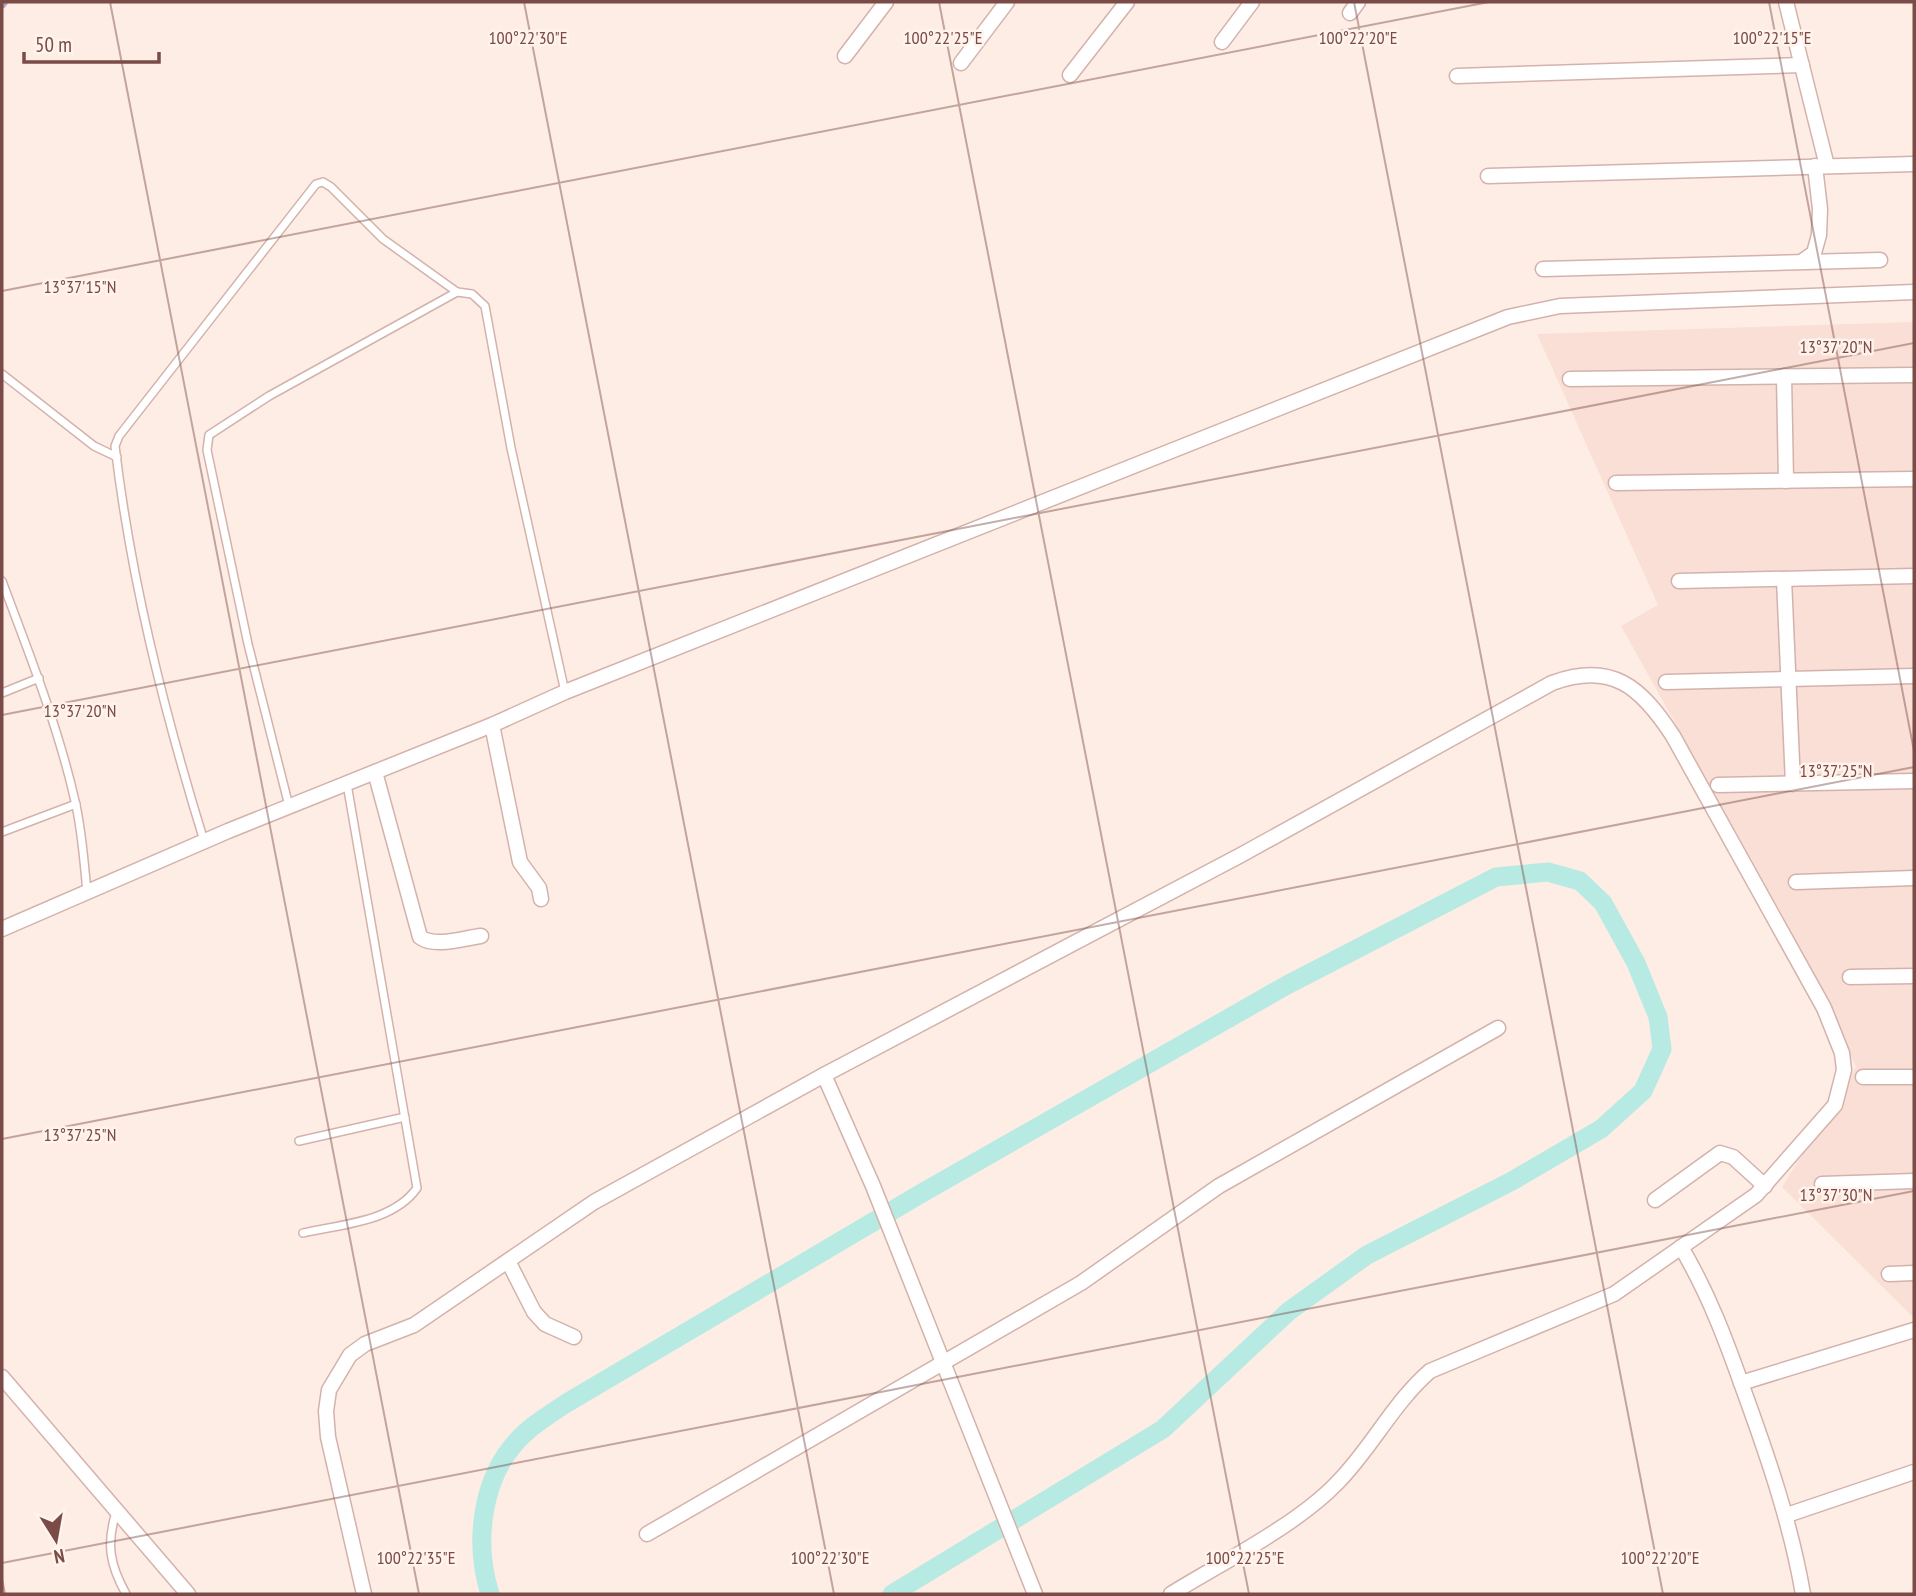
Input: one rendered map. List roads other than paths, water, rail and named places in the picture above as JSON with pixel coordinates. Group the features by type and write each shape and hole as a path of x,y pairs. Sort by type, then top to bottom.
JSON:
{"street":[{"path":"845,56 886,2"},
{"path":"961,63 1007,2"},
{"path":"1070,75 1127,2"},
{"path":"1222,42 1252,2"},
{"path":"1786,2 1802,65 1821,166 1819,235 1814,253 1804,260"},
{"path":"1457,76 1802,65"},
{"path":"1488,176 1914,164"},
{"path":"1543,270 1804,260 1881,260"},
{"path":"2,929 565,692 1508,317 1560,306 1914,292"},
{"path":"1570,379 1914,375"},
{"path":"1784,376 1786,481"},
{"path":"1616,483 1914,479"},
{"path":"1679,581 1914,576"},
{"path":"1784,579 1793,784"},
{"path":"364,1594 328,1437 326,1411 329,1391 350,1355 365,1344 414,1325 594,1202 824,1074 1229,862 1552,683 1587,673 1622,682 1654,707 1824,1008 1842,1053 1844,1070 1835,1105 1765,1186 1614,1294 1430,1371 1417,1381 1359,1458 1316,1503 1171,1594"},
{"path":"1666,682 1914,676"},
{"path":"492,725 520,862 540,888 541,899"},
{"path":"375,772 420,937 425,941 442,942 481,936"},
{"path":"1718,785 1914,781"},
{"path":"1796,882 1914,878"},
{"path":"1850,977 1914,976"},
{"path":"647,1534 1081,1283 1219,1186 1498,1028"},
{"path":"824,1074 873,1186 1035,1594"},
{"path":"1863,1077 1914,1077"},
{"path":"1656,1200 1720,1153 1733,1157 1765,1186"},
{"path":"1822,1184 1914,1181"},
{"path":"1681,1247 1718,1318 1741,1383 1787,1515 1803,1594"},
{"path":"508,1261 534,1312 545,1324 575,1337"},
{"path":"1889,1274 1914,1273"},
{"path":"1741,1383 1914,1330"},
{"path":"2,1377 188,1594"},
{"path":"1787,1515 1914,1472"}],"lane":[{"path":"204,842 165,713 127,543 117,457 119,436 316,184 323,182 331,187 383,239 457,292 472,294 485,306 510,448 565,692"},
{"path":"289,806 243,618 207,450 209,435 258,402 457,292"},
{"path":"2,374 94,446 117,457"},
{"path":"2,581 38,678 76,804 88,892"},
{"path":"2,693 38,678"},
{"path":"303,1233 391,1212 409,1200 417,1188 346,783"},
{"path":"2,832 76,804"},
{"path":"299,1141 405,1117"},
{"path":"117,1510 108,1537 110,1560 127,1594"}],"waterway":[{"path":"490,1594 482,1554 482,1534 488,1493 495,1474 517,1441 565,1404 922,1193 1287,985 1496,877 1548,872 1580,881 1603,903 1636,963 1658,1017 1662,1049 1643,1091 1601,1129 1512,1181 1367,1255 1289,1311 1163,1429 892,1594"}],"railway":[{"path":"2,7 6,2"}]}
